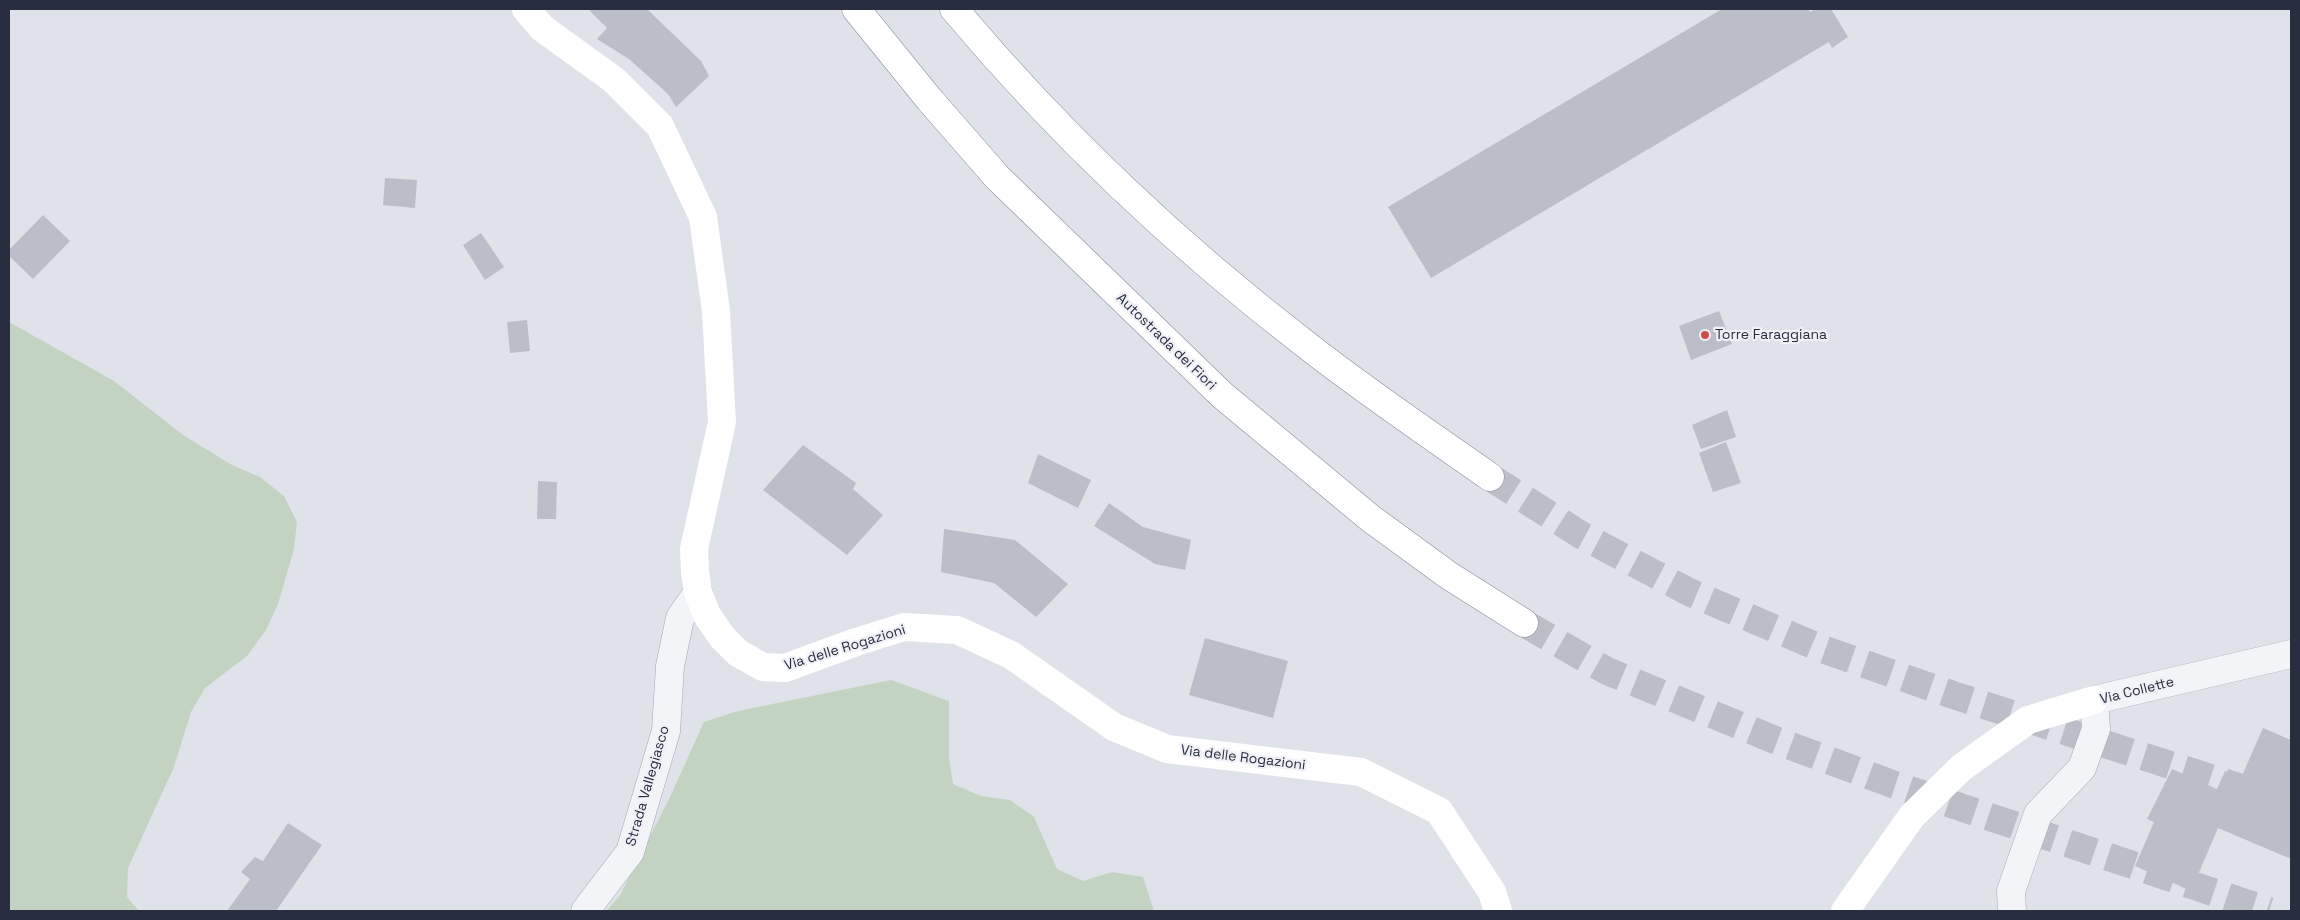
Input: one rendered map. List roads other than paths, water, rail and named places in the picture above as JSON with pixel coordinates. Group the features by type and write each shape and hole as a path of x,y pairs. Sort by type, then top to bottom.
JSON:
{"main road":[{"name":"Via delle Rogazioni","path":"526,9 542,28 614,80 660,126 703,217 716,311 722,422 694,549 698,592 707,615 722,637 738,653 763,667 785,668 904,627 957,630 1011,655 1114,727 1168,749 1361,772 1439,812 1492,892 1498,911"},
{"name":"Autostrada dei Fiori","path":"856,9 929,99 997,177 1222,395 1370,518 1448,575 1524,623"},
{"path":"954,9 1041,106 1139,203 1235,288 1310,348 1490,477"},
{"path":"1845,911 1912,816 1961,768 2028,720 2094,700"}],"street":[{"name":"Strada Vallegiasco","path":"584,911 630,852 666,731 670,666 680,618 698,592"},
{"name":"Via Collette","path":"2012,911 2011,891 2038,814 2082,768 2096,730 2094,700 2291,654"}],"tunnel":[{"path":"1490,477 1581,535 1691,593 1825,650 1953,695 2291,804"},
{"path":"1524,623 1607,671 1775,740 1895,785 2269,911"}],"place":[{"name":"Torre Faraggiana","path":"1705,335"}]}
